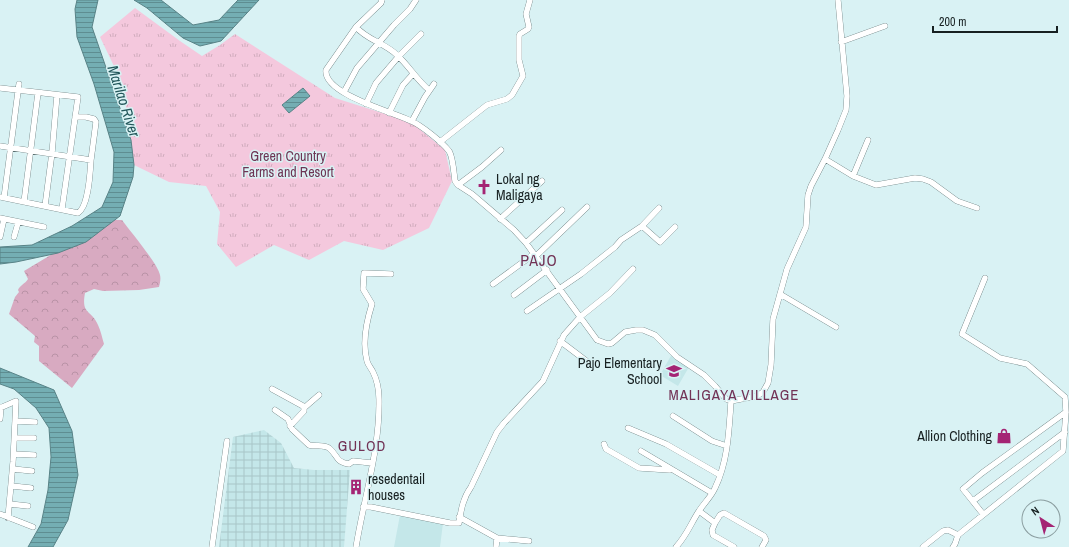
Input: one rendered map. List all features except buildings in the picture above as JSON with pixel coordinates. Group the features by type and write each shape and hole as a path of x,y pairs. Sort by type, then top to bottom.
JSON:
{"street":[{"path":"382,0 381,3 356,27 326,70 326,78 331,84 366,104 412,121 440,142 450,153 455,181 458,185 472,194 514,230 526,243 597,340 608,344 612,343 625,332 636,330 643,330 655,335 677,357 695,369 712,383 726,399 731,401 757,396 763,392 768,383 771,365 773,319 787,269 806,227 808,195 846,110 847,96 838,0"},
{"path":"344,92 357,68 394,25 410,9 416,0"},
{"path":"440,142 488,105 512,96 523,76 519,60 519,36 529,27 526,14 530,0"},
{"path":"841,42 885,26"},
{"path":"356,27 364,35 386,46 398,56 413,74 430,90"},
{"path":"366,104 376,83 398,56 421,34"},
{"path":"389,113 403,85 413,74"},
{"path":"412,121 434,84"},
{"path":"0,88 19,87 38,93 78,97 74,116 62,209"},
{"path":"19,87 11,147 2,197 78,212 82,210 87,198 96,122 94,119 74,116"},
{"path":"24,202 38,93"},
{"path":"45,206 58,95"},
{"path":"853,176 868,140"},
{"path":"0,146 91,160"},
{"path":"458,185 501,150"},
{"path":"825,159 853,176 878,186 915,178 923,179 931,182 957,201 977,208"},
{"path":"500,219 542,181"},
{"path":"492,284 535,255 587,206"},
{"path":"527,311 599,260 621,240 642,226 659,208"},
{"path":"526,243 562,210"},
{"path":"0,237 2,219 44,227"},
{"path":"14,237 18,222"},
{"path":"642,226 660,242 674,227"},
{"path":"363,507 371,507 450,523 458,523 466,495 498,432 504,423 543,381 564,335 580,317 610,293 633,269"},
{"path":"514,295 547,270"},
{"path":"356,547 372,463 380,398 374,373 368,364 365,351 365,332 372,304 362,289 364,273 391,274"},
{"path":"953,547 958,534 1063,451 1066,412 1065,397 1027,364 1000,358 962,334 985,278"},
{"path":"780,294 836,327"},
{"path":"560,341 593,366"},
{"path":"272,389 303,406 304,408"},
{"path":"290,426 304,411 304,408 319,396"},
{"path":"0,419 1,408 16,401 12,486 8,518"},
{"path":"676,547 685,537 699,511 712,493 720,475 727,446 731,401"},
{"path":"276,410 288,420 290,426 309,445 324,446 330,449 338,460 344,463 349,464 354,461 372,463"},
{"path":"983,514 963,488 1066,412"},
{"path":"673,416 712,441 727,446"},
{"path":"15,421 35,422"},
{"path":"628,428 666,444 720,475"},
{"path":"973,501 1065,432"},
{"path":"14,438 34,438"},
{"path":"212,547 228,441"},
{"path":"604,444 606,449 639,468 666,471 671,470"},
{"path":"641,452 712,493"},
{"path":"14,454 34,455"},
{"path":"13,469 32,471"},
{"path":"12,486 31,488"},
{"path":"10,504 28,506"},
{"path":"699,511 716,523"},
{"path":"734,547 713,534 712,530 720,514 724,513 764,536 766,540 762,547"},
{"path":"0,514 33,527"},
{"path":"460,517 498,538 529,541"},
{"path":"922,547 943,531 948,530 958,534"},
{"path":"496,547 498,538"}],"shaded area":[{"path":"77,0 98,0 92,27 131,140 134,165 133,177 120,216 86,242 58,253 0,264 0,247 32,245 72,226 102,207 113,182 114,152 94,84 77,37 75,9"},
{"path":"134,0 161,0 193,25 219,20 238,0 259,0 221,41 200,46 183,38 147,8"},
{"path":"303,88 310,96 289,113 282,105"},
{"name":"Pajo Elementary School","path":"672,354 689,367 678,386 660,375"},
{"path":"0,368 54,390 72,431 78,475 68,520 53,547 28,547 41,524 48,490 51,457 49,428 36,408 14,389 0,384"},
{"path":"264,430 281,443 294,468 314,470 350,470 344,547 219,547 233,437"},
{"path":"400,515 443,523 440,547 394,547"}],"green space":[{"name":"Green Country Farms and Resort","path":"135,8 202,56 235,34 335,98 411,122 445,150 452,181 429,228 383,250 344,241 309,260 274,245 236,267 217,244 220,212 206,186 169,182 134,165 123,85 100,37"},
{"path":"109,220 122,220 154,263 160,275 160,284 159,287 139,290 103,291 94,289 85,293 84,305 98,325 104,344 72,388 39,361 39,346 34,342 35,336 9,314 15,297 19,292 19,288 28,279 24,271"}],"place":[{"name":"Lokal ng Maligaya","path":"484,187"},
{"name":"Pajo Elementary School","path":"674,371"},
{"name":"Allion Clothing","path":"1004,436"},
{"name":"resedentail houses","path":"356,487"}],"district":[{"name":"PAJO","path":"539,260"},
{"name":"MALIGAYA VILLAGE","path":"734,394"},
{"name":"GULOD","path":"362,445"}],"water label":[{"name":"Marilao River","path":"124,101"}]}
